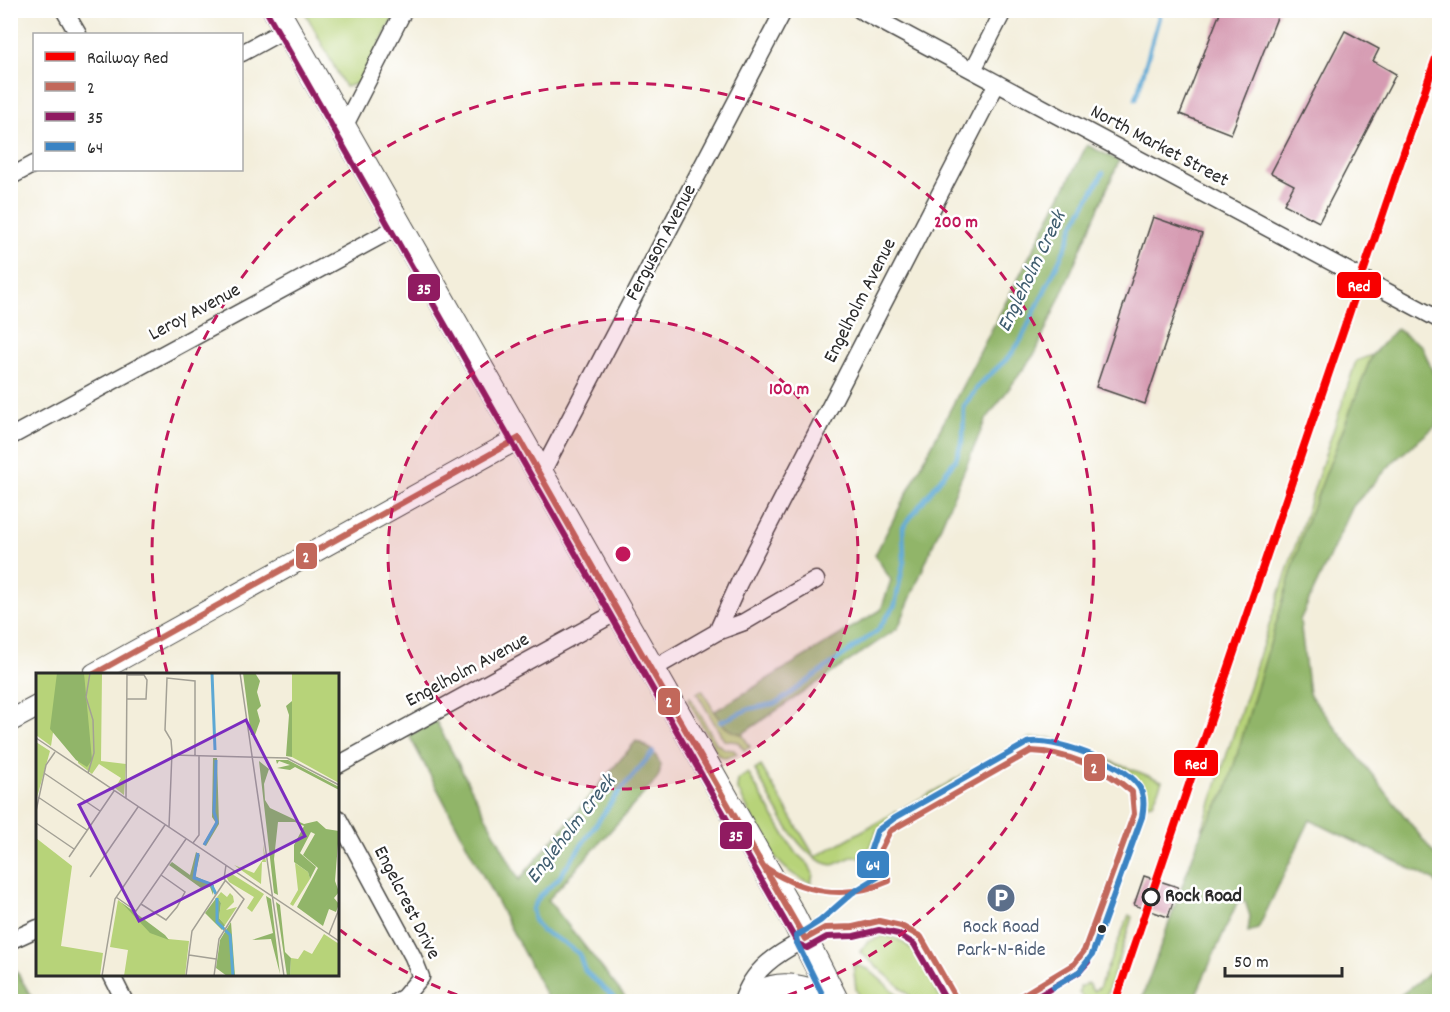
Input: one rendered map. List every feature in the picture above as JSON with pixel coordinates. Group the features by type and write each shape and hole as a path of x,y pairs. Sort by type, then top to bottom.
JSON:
{"main road":[{"path":"281,20 805,939 835,1002"},
{"path":"750,1002 759,994 781,987 808,991 835,1002"}],"street":[{"path":"64,10 77,33"},
{"path":"344,127 404,10"},
{"name":"Ferguson Avenue","path":"540,476 784,10"},
{"name":"North Market Street","path":"860,10 1440,320"},
{"path":"973,70 1004,10"},
{"path":"243,51 281,20"},
{"name":"Engelholm Avenue","path":"717,632 739,583 997,83"},
{"path":"10,177 33,165"},
{"name":"Leroy Avenue","path":"10,437 399,226"},
{"path":"98,673 519,438"},
{"path":"651,670 717,632 744,622 816,580"},
{"name":"Engelholm Avenue","path":"339,764 617,612"},
{"path":"10,721 36,707"},
{"name":"Engelcrest Drive","path":"339,820 413,957 421,977 404,997 396,1002"},
{"path":"12,937 36,929"},
{"path":"742,1002 749,984 765,964 805,939"},
{"path":"112,976 125,1002"}],"green space":[{"path":"308,10 397,11 359,83 345,87 305,12"},
{"path":"1087,145 1119,161 1036,352 985,421 898,628 742,734 728,729 722,724 715,711 881,610 891,580 875,555"},
{"path":"1396,329 1422,346 1439,387 1437,425 1394,461 1353,506 1300,620 1309,694 1439,860 1439,887 1434,880 1310,820 1258,929 1248,932 1250,916 1245,901 1237,903 1193,1001 1141,1001 1201,833 1226,792 1304,530 1372,355"},
{"path":"1372,355 1304,530 1226,792 1201,833 1356,361"},
{"path":"702,690 722,723 742,734 750,747 744,750 738,742 724,740 697,693"},
{"path":"690,697 717,744 725,749 734,750 737,754 725,758 718,755 689,702"},
{"path":"436,721 519,880 636,741 642,743 656,756 660,767 657,779 548,900 628,1001 549,1001 409,735"},
{"path":"1030,738 1050,738 1162,781 1153,803 1145,804 1143,792 1135,778 1113,764 1053,744 1031,742 889,820 877,831 866,860 854,856 833,865 820,861 808,852 797,840 755,770 761,766 815,857"},
{"path":"748,773 794,851 809,865 813,874 811,883 785,868 766,843 737,788 738,780"},
{"path":"1129,915 1132,917 1105,1001 1085,1001 1079,992 1080,987 1088,983 1093,991 1099,988"},
{"path":"883,936 894,938 912,950 926,970 942,1001 916,1001 860,952 867,942"},
{"path":"11,962 34,1001 11,1001"},
{"path":"853,964 868,969 905,1001 862,1001 856,989"},
{"path":"1439,966 1439,1001 1393,1001"}],"building":[{"path":"1221,10 1280,10 1231,134 1180,114"},
{"path":"1345,31 1379,49 1373,61 1396,74 1319,222 1284,204 1294,185 1271,173"},
{"path":"1153,217 1202,234 1145,404 1096,387"},
{"path":"1144,876 1178,887 1168,917 1134,905"}],"waterway":[{"name":"Engleholm Creek","path":"1136,99 1161,10"},
{"name":"Engleholm Creek","path":"720,722 749,709 777,703 877,631 895,605 904,561 903,527 956,459 963,438 964,406 980,384 1010,356 1021,340 1068,242 1073,226 1103,173"},
{"name":"Engleholm Creek","path":"619,1002 585,971 579,954 565,943 542,931 534,920 532,909 540,896 558,879 615,797 653,752"}],"rail line":[{"name":"Red","path":"1115,1002 1440,46"}],"transit line":[{"name":"35","path":"268,14 798,944 807,948 827,937 854,936 879,930 898,934 914,944 947,1002"},
{"name":"2","path":"519,438 763,866 778,875 809,888 840,892 856,891 889,881 878,855 890,831 1031,751 1058,755 1085,763 1110,776 1132,792 1134,814 1084,951 1074,964 1011,1002"},
{"name":"2","path":"96,673 519,438"},
{"name":"64","path":"826,1002 797,943 796,936 820,921 852,893 878,877 869,855 877,831 893,819 1027,743 1038,742 1069,747 1118,768 1138,785 1143,801 1142,817 1092,955 1080,971 1054,987"},
{"name":"2","path":"758,857 805,939 825,928 853,927 879,921 901,926 921,937 958,1002"},
{"name":"35","path":"1028,1002 1079,972 1088,962"}],"place":[{"name":"Rock Road","path":"1151,897"},
{"name":"Rock Road Park-N-Ride","path":"1001,898"}]}
